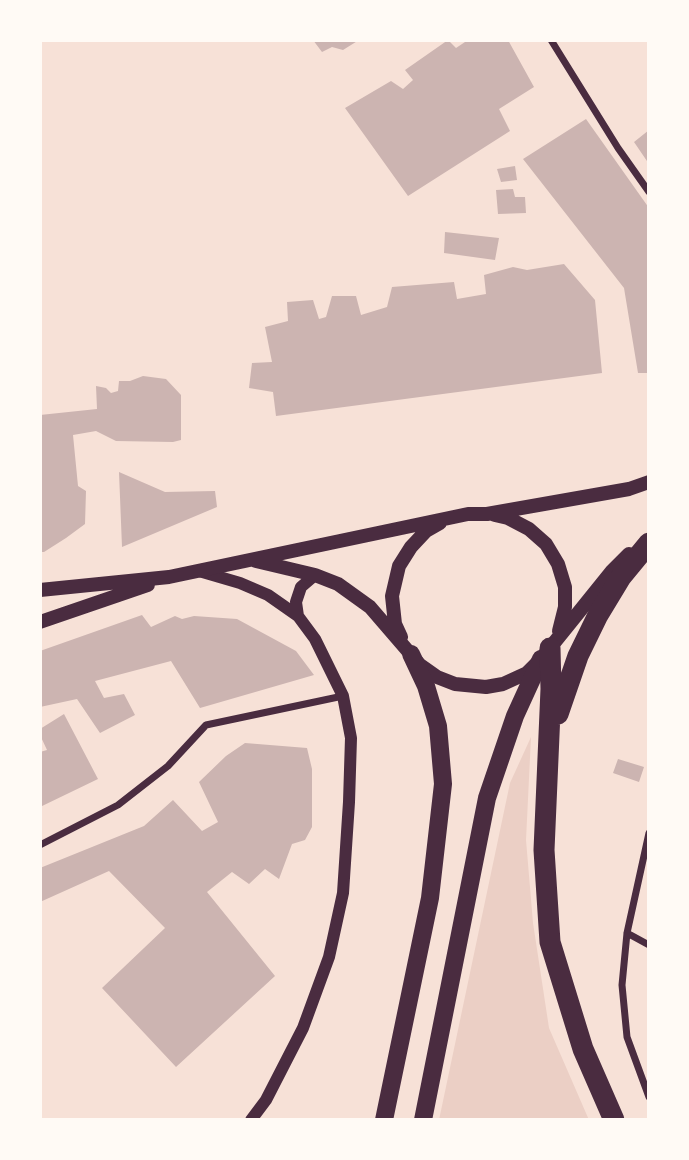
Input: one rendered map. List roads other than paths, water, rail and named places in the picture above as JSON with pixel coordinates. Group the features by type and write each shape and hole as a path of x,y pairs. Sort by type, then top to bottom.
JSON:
{"highway":[{"path":"548,754 564,691 598,614 621,578 649,543"},
{"path":"548,650 551,689 544,850 550,942 583,1049 614,1120"}],"main road":[{"path":"40,590 169,577 468,514 487,514 629,489 649,482"},
{"path":"384,1120 430,898 443,784 438,726 426,686 395,624 392,596 400,566 411,547 426,531 447,519 468,514"},
{"path":"423,1120 487,798 514,716 548,650 565,607 565,587 558,564 546,544 529,529 508,518 487,514"},
{"path":"251,560 315,575 338,584 370,607 420,665 437,677 468,687 486,687 503,684 527,673 612,571 649,536"},
{"path":"40,622 169,577"},
{"path":"375,1120 404,1026"}],"street":[{"path":"551,40 618,148 649,192"},
{"path":"197,571 259,591 298,616 315,639 343,696 351,738 343,893 329,957 303,1028 266,1100 251,1120"},
{"path":"298,616 296,602 301,587 315,575"},
{"path":"40,845 118,805 169,766 206,725 343,696"},
{"path":"649,833 628,933 622,985 627,1037 649,1097"},
{"path":"628,933 649,945"}]}
